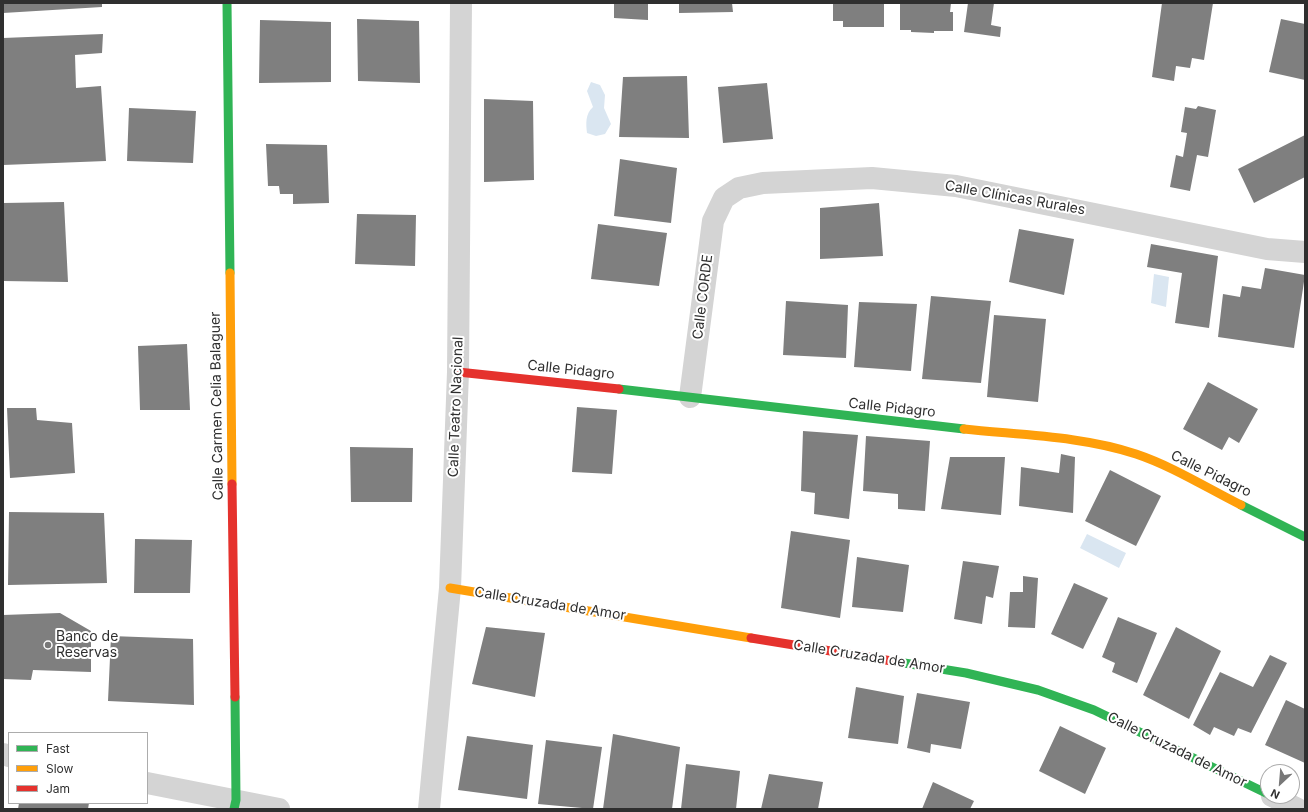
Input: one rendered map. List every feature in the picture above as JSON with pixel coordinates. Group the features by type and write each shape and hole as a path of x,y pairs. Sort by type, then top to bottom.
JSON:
{"street":[{"name":"Calle Carmen Celia Balaguer","path":"227,3 235,805"},
{"name":"Calle Teatro Nacional","path":"429,809 450,588 458,372 460,3"},
{"name":"Calle Clínicas Rurales","path":"724,198 739,188 763,184 872,178 956,186 1267,249 1305,252"},
{"name":"Calle CORDE","path":"690,397 713,221 724,198"},
{"name":"Calle Pidagro","path":"458,372 1075,441 1111,447 1137,454 1162,465 1305,537"},
{"name":"Calle Cruzada de Amor","path":"450,588 966,673 1038,690 1094,710 1260,790"},
{"path":"148,783 235,805 279,809"},
{"path":"1288,804 1298,809"}],"shaded area":[{"path":"591,82 600,85 605,95 604,108 611,124 605,134 596,136 587,133 586,123 587,116 593,107 587,91"},
{"path":"1154,274 1169,277 1166,307 1151,303"},
{"path":"1087,534 1126,553 1119,568 1080,548"}],"building":[{"path":"3,3 102,3 102,7 3,13"},
{"path":"614,3 648,3 648,20 614,18"},
{"path":"679,3 732,3 733,12 679,13"},
{"path":"833,3 884,3 884,27 843,27 843,21 833,21"},
{"path":"900,3 951,3 950,12 953,12 953,31 934,31 934,33 900,30"},
{"path":"968,3 994,3 991,25 1001,27 1000,37 964,32"},
{"path":"1162,3 1213,3 1204,60 1192,58 1190,68 1176,66 1174,81 1152,77"},
{"path":"357,19 419,21 420,83 358,81"},
{"path":"1281,19 1305,24 1305,80 1269,72"},
{"path":"260,20 331,22 331,82 259,83"},
{"path":"103,34 102,53 75,55 76,88 101,86 106,161 3,165 3,38"},
{"path":"687,76 689,138 619,137 623,77"},
{"path":"767,83 773,139 723,143 718,87"},
{"path":"484,99 533,101 534,180 484,182"},
{"path":"1198,106 1216,110 1208,157 1197,155 1190,191 1170,187 1176,155 1183,157 1187,133 1181,132 1185,107 1196,109"},
{"path":"129,108 196,111 193,163 127,161"},
{"path":"1305,135 1305,177 1254,203 1238,169"},
{"path":"266,144 327,145 329,203 293,204 293,194 280,194 279,186 268,186"},
{"path":"620,159 677,168 671,223 614,216"},
{"path":"64,202 68,282 3,281 3,203"},
{"path":"879,203 883,256 820,259 820,208"},
{"path":"357,214 416,215 415,266 355,264"},
{"path":"598,224 667,233 659,286 591,279"},
{"path":"1019,229 1074,239 1064,295 1009,282"},
{"path":"1151,244 1218,256 1209,328 1175,323 1182,273 1147,267"},
{"path":"1265,268 1305,275 1294,348 1218,337 1223,294 1240,297 1242,286 1261,289"},
{"path":"931,296 991,301 981,383 922,379"},
{"path":"786,301 848,305 846,358 783,355"},
{"path":"859,302 917,304 911,371 854,367"},
{"path":"994,315 1046,319 1038,402 987,397"},
{"path":"187,344 190,410 140,410 138,346"},
{"path":"1208,382 1258,409 1239,443 1229,437 1222,450 1183,429"},
{"path":"577,407 617,410 612,474 572,472"},
{"path":"7,408 36,408 37,420 72,423 75,473 10,478"},
{"path":"803,431 858,435 849,519 814,514 815,493 801,491"},
{"path":"866,436 930,441 925,511 898,509 898,494 863,491"},
{"path":"350,447 413,448 412,502 351,502"},
{"path":"1061,454 1075,457 1073,513 1019,506 1021,467 1059,473"},
{"path":"950,457 1005,457 1001,515 941,509"},
{"path":"1110,470 1161,496 1136,546 1085,521"},
{"path":"9,512 104,513 107,583 8,585"},
{"path":"791,531 850,540 840,618 781,608"},
{"path":"135,539 192,540 190,593 134,593"},
{"path":"857,557 909,565 903,612 852,607"},
{"path":"963,561 999,566 993,598 986,596 982,624 954,619"},
{"path":"1023,576 1038,578 1035,628 1008,627 1010,592 1023,592"},
{"path":"1074,583 1108,598 1083,649 1051,634"},
{"path":"60,613 91,631 91,672 33,670 31,680 3,679 3,615"},
{"path":"1118,617 1157,633 1137,683 1112,672 1115,663 1102,657"},
{"path":"486,627 545,633 535,697 472,684"},
{"path":"1176,627 1221,651 1189,719 1143,695"},
{"path":"111,636 193,639 194,705 108,701"},
{"path":"1270,655 1287,663 1251,733 1238,728 1234,736 1214,727 1210,735 1193,725 1220,672 1253,687"},
{"path":"856,687 904,696 898,744 848,738"},
{"path":"917,693 970,702 961,749 931,744 930,753 907,748"},
{"path":"1286,700 1305,709 1305,763 1265,745"},
{"path":"1060,726 1106,748 1085,794 1039,771"},
{"path":"613,734 680,747 672,809 603,809"},
{"path":"467,736 533,745 527,799 458,790"},
{"path":"546,740 602,747 593,809 538,804"},
{"path":"686,764 740,771 736,809 681,809"},
{"path":"769,774 823,782 818,809 761,809"},
{"path":"933,782 974,801 970,809 922,809"},
{"path":"19,804 89,804 88,809 18,809"}],"traffic: fast":[{"path":"227,3 230,273"},
{"path":"619,389 964,429"},
{"path":"1241,505 1305,537"},
{"path":"898,662 966,673 1038,690 1094,710 1260,790"},
{"path":"234,809 236,800 235,697"}],"traffic: slow":[{"path":"230,273 232,484"},
{"path":"964,429 1073,440 1116,448 1163,465 1241,505"},
{"path":"450,588 751,638"}],"traffic: jam":[{"path":"458,372 619,389"},
{"path":"232,484 235,697"},
{"path":"751,638 898,662"}],"place":[{"name":"Banco de Reservas","path":"48,645"}]}
